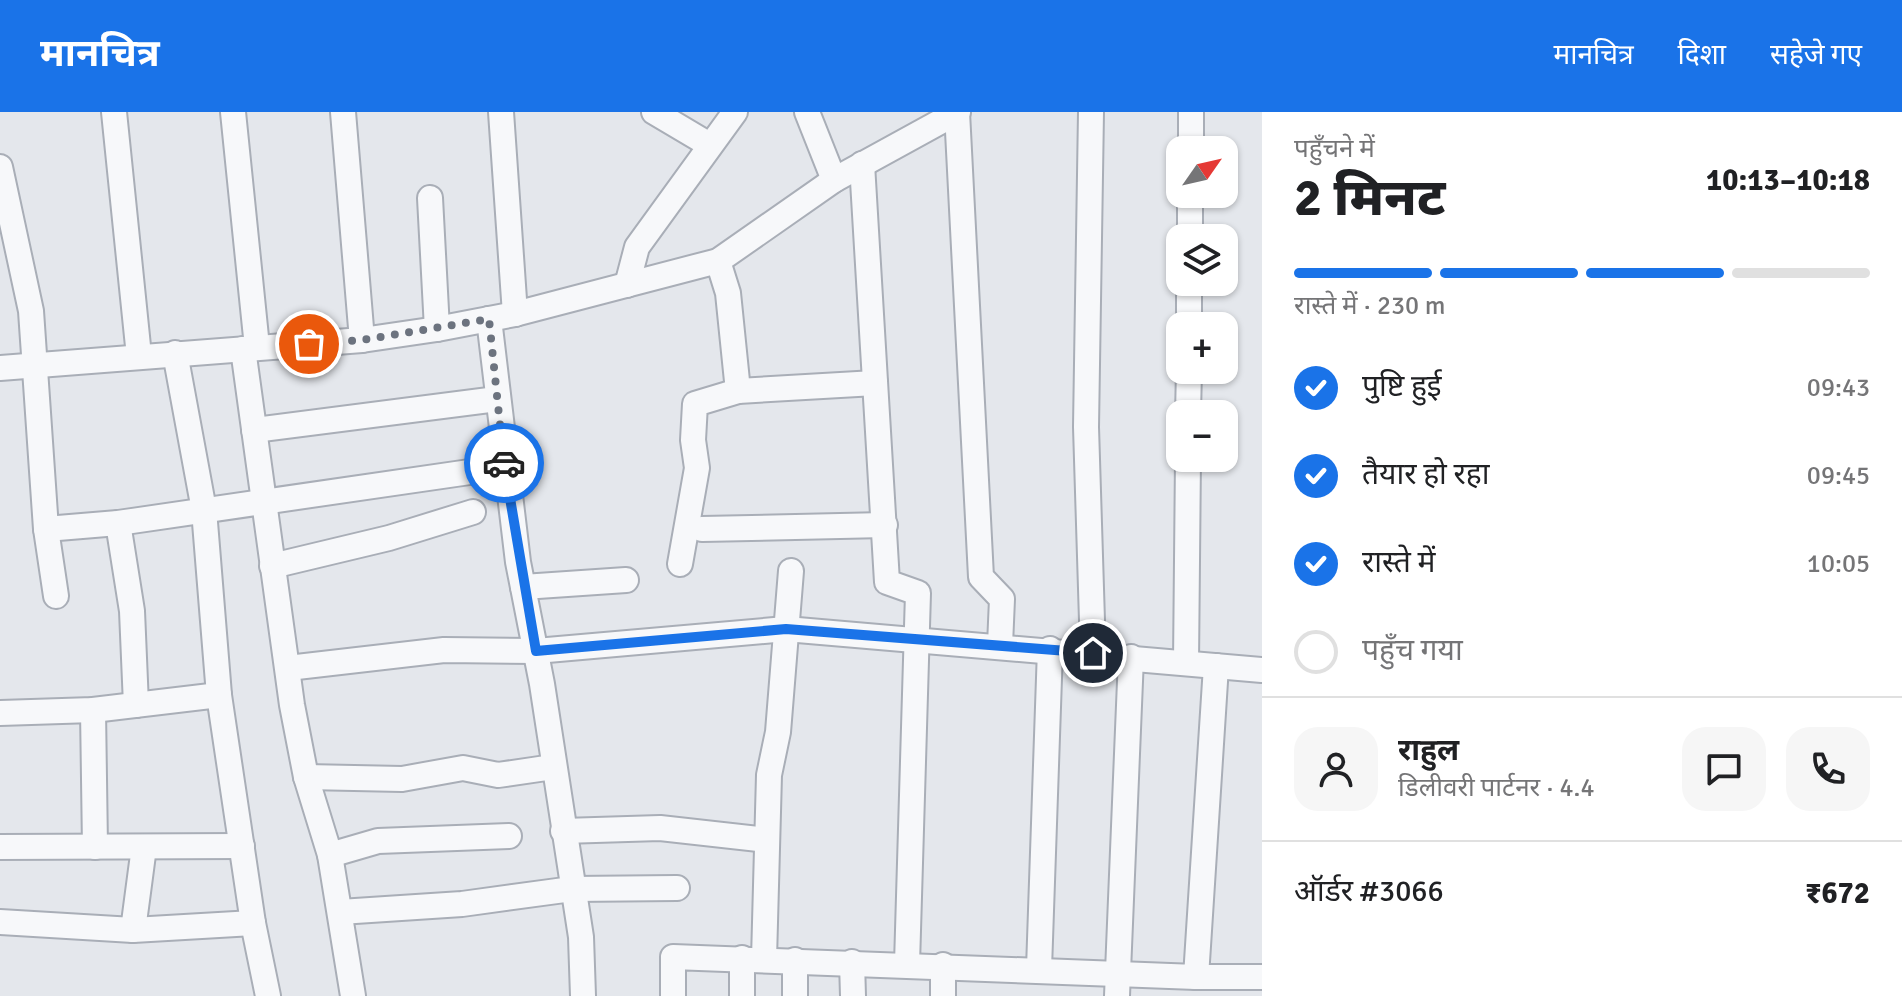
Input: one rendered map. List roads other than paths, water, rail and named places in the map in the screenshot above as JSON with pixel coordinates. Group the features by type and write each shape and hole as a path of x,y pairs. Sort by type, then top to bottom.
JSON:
{"street":[{"path":"114,112 139,356"},
{"path":"233,112 254,430 262,500 292,705 306,777 330,855 353,996"},
{"path":"343,112 362,340"},
{"path":"501,112 515,314"},
{"path":"654,112 708,144"},
{"path":"627,285 637,247 708,144 735,112"},
{"path":"807,112 834,180"},
{"path":"0,368 362,340 437,329 515,314 718,261 928,119 958,112 981,577 1002,599 1000,645"},
{"path":"1091,112 1086,427 1093,653"},
{"path":"1191,112 1191,136"},
{"path":"862,164 887,582 918,593 907,964"},
{"path":"0,167 31,311 46,529 56,596"},
{"path":"430,198 437,329"},
{"path":"718,261 728,293 738,391"},
{"path":"489,319 504,467 581,937 583,996"},
{"path":"175,353 204,510 219,695 253,923 268,996"},
{"path":"680,564 697,468 693,440 695,404 738,391 875,383"},
{"path":"254,430 497,399"},
{"path":"46,529 118,523 504,467"},
{"path":"1186,663 1188,472"},
{"path":"272,566 389,538 473,512"},
{"path":"118,523 132,611 136,705"},
{"path":"702,529 885,525"},
{"path":"742,996 753,958 767,840 769,775 778,732 791,571"},
{"path":"523,587 626,580"},
{"path":"288,668 444,650 536,651 786,629 1050,649 1262,670"},
{"path":"1039,969 1050,649"},
{"path":"1117,986 1131,657"},
{"path":"1196,977 1216,666"},
{"path":"0,713 93,710 219,695"},
{"path":"93,710 95,847"},
{"path":"306,777 402,779 463,768 498,775 553,767"},
{"path":"563,831 660,828 767,840"},
{"path":"330,855 378,841 509,836"},
{"path":"0,847 242,846"},
{"path":"133,930 144,847"},
{"path":"340,912 462,904 572,889 677,888"},
{"path":"0,922 133,930 253,923"},
{"path":"673,996 673,957 1039,969 1117,986 1196,977 1262,977"},
{"path":"795,960 795,996"},
{"path":"852,962 853,996"},
{"path":"943,965 943,996"}]}
